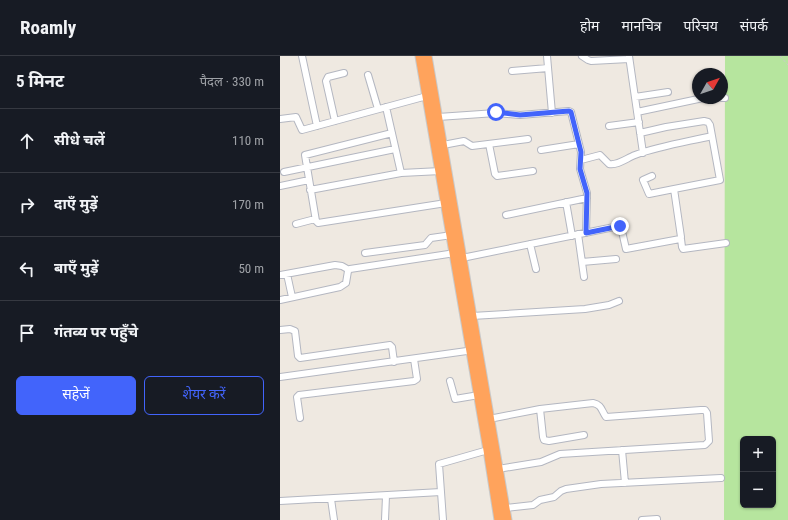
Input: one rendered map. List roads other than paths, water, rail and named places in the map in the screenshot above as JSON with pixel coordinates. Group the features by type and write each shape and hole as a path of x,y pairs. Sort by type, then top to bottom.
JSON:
{"highway":[{"path":"420,56 452,235 459,255 472,316 474,350 489,419 507,520"},
{"path":"427,56 443,145 474,350 479,395 499,520"}],"street":[{"path":"302,56 317,126"},
{"path":"546,56 552,112"},
{"path":"582,56 591,61 629,58 643,153"},
{"path":"512,70 548,68"},
{"path":"335,121 326,79 328,77 344,73"},
{"path":"368,75 378,109"},
{"path":"635,97 668,92"},
{"path":"280,119 296,117 302,130 427,96"},
{"path":"637,112 692,101"},
{"path":"386,107 401,173"},
{"path":"438,117 496,112 520,115 571,112 579,144 581,160 580,169 586,188 586,233"},
{"path":"640,133 704,121 708,122 710,125 720,180 648,194 643,180 652,176"},
{"path":"609,126 639,122"},
{"path":"392,133 306,154 305,156 315,219 318,223 446,203"},
{"path":"581,160 600,155 610,165 658,148 712,136"},
{"path":"443,145 464,141 472,146 528,139"},
{"path":"489,144 495,174 497,176 533,171"},
{"path":"541,150 579,144"},
{"path":"284,172 395,149"},
{"path":"310,190 401,173 441,171"},
{"path":"280,186 309,180"},
{"path":"674,189 682,247 726,244"},
{"path":"506,215 587,198"},
{"path":"566,202 572,236"},
{"path":"296,224 315,219"},
{"path":"280,275 335,265 342,266 348,270 459,255 530,244 620,226 625,248 627,249 680,238"},
{"path":"578,234 584,277"},
{"path":"365,253 425,245 431,238 452,235"},
{"path":"530,244 536,269"},
{"path":"582,262 616,259"},
{"path":"280,300 340,287 346,283 348,270"},
{"path":"287,274 292,297"},
{"path":"472,316 585,309 609,305 619,301"},
{"path":"280,330 290,329 295,331 298,356 300,358 390,345 392,347 394,362"},
{"path":"280,377 474,350"},
{"path":"300,418 299,395 414,381 417,379 414,359"},
{"path":"450,381 455,399 479,395"},
{"path":"489,419 540,409 593,403 598,404 601,407 606,417 701,410 705,410 707,413 709,441 705,445 560,454 542,462 498,469"},
{"path":"540,409 544,440 549,441 584,435"},
{"path":"443,520 439,464 488,450"},
{"path":"622,450 625,483"},
{"path":"505,508 533,506 540,500 554,497 566,489 625,483 721,478"},
{"path":"280,501 441,492"},
{"path":"385,520 386,496"},
{"path":"331,499 334,520"},
{"path":"642,520 657,519"}]}
